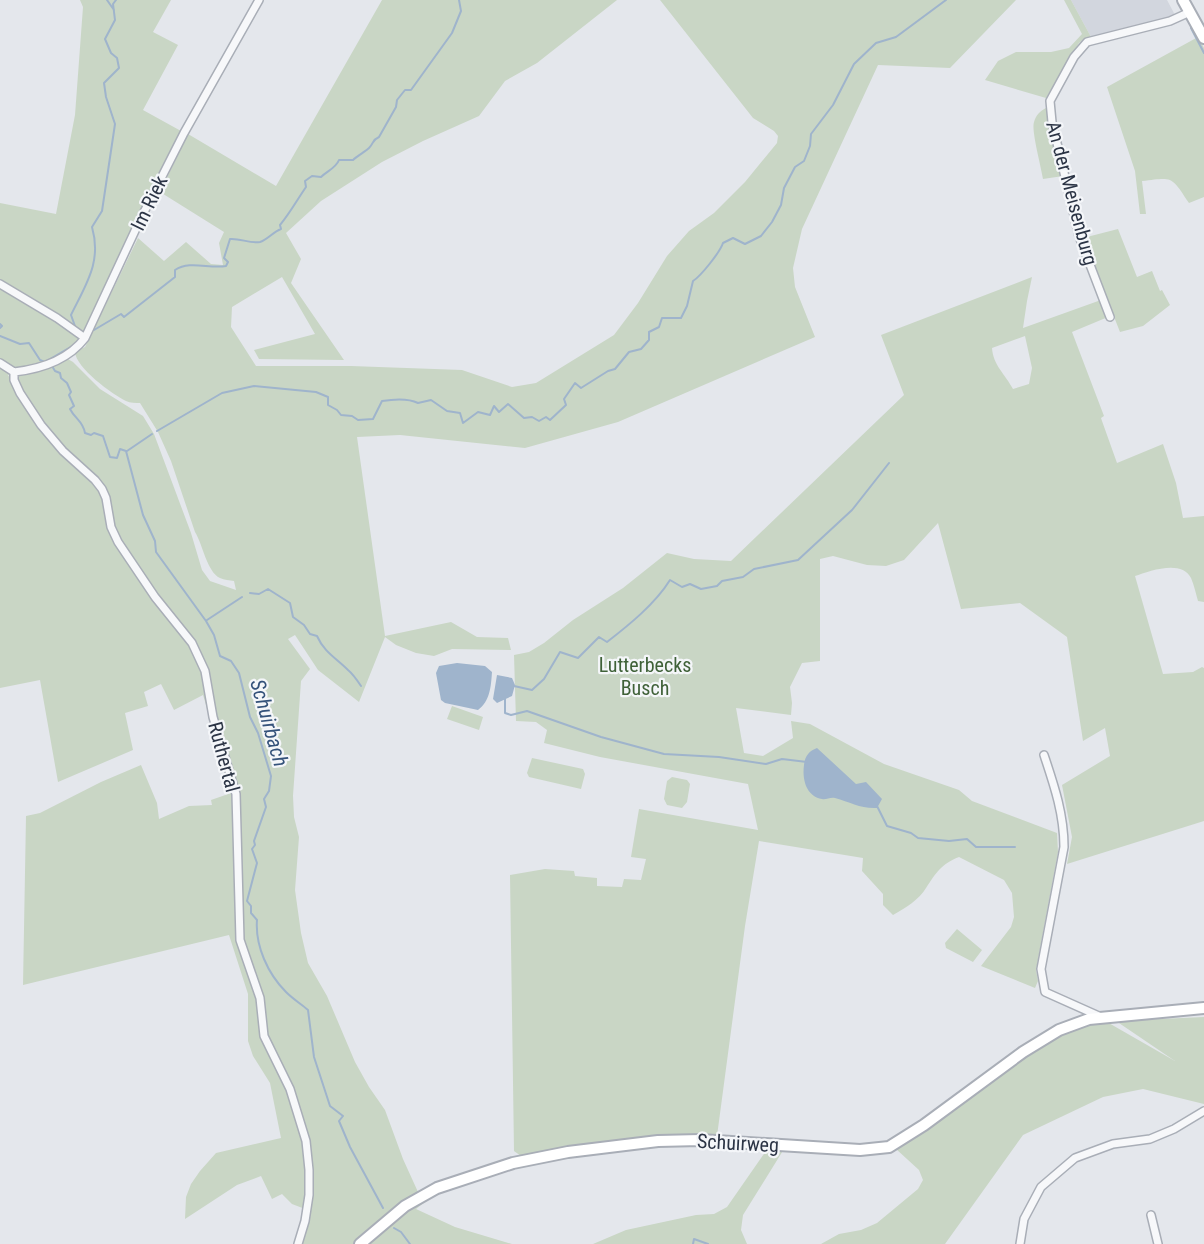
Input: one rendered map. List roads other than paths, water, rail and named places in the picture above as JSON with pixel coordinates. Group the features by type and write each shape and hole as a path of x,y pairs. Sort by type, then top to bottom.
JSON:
{"main road":[{"path":"1183,0 1204,38"},
{"name":"Schuirweg","path":"360,1244 398,1211 437,1188 503,1166 568,1152 658,1141 690,1140 860,1150 889,1146 924,1125 1036,1043 1074,1024 1101,1017 1204,1008"}],"street":[{"name":"Im Riek","path":"14,372 53,363 79,346 85,338 179,143 259,0"},
{"name":"An der Meisenburg","path":"1110,317 1079,236 1052,122 1050,101 1074,57 1088,42 1170,21 1190,12"},
{"path":"0,284 57,318 85,338"},
{"path":"0,363 14,372"},
{"name":"Ruthertal","path":"14,372 14,380 20,393 41,425 63,451 102,489 106,498 111,527 118,542 155,597 192,643 205,671 213,717 236,794 240,940 260,998 264,1036 290,1089 307,1148 309,1195 305,1221 297,1244"},
{"name":"Schuirweg","path":"1044,755 1058,798 1064,827 1064,847 1041,969 1045,992 1101,1017"},
{"path":"1020,1244 1024,1219 1041,1187 1075,1158 1113,1144 1150,1139 1174,1129 1204,1111"},
{"path":"1151,1215 1158,1244"}],"water":[{"path":"457,663 485,666 492,672 487,698 478,710 445,703 441,700 436,673 439,666"},
{"path":"497,675 512,678 515,685 512,696 497,703 493,699"},
{"path":"817,748 856,784 866,782 882,799 877,808 835,798 822,799 809,791 804,776 805,759"}],"waterway":[{"path":"107,0 114,10"},
{"path":"76,329 71,315 87,283 94,262 95,240 92,227 102,211 115,124 104,83 119,68 117,58 111,53 105,39 115,20 113,4 116,0"},
{"path":"94,330 121,314 124,317 175,277 175,270 181,267 226,266 228,262 224,258 230,239 260,242 281,229 280,225 306,187 305,181 312,176 321,177 339,160 353,160 379,137 396,107 397,100 405,90 411,90 452,33 461,11 459,0"},
{"path":"157,431 222,393 254,386 316,392 328,397 328,405 341,415 352,416 358,420 373,419 382,401 401,399 418,403 431,400 447,411 460,413 463,423 478,412 490,415 494,406 499,412 508,404 524,418 532,417 539,421 546,417 550,420 566,405 564,399 575,383 581,388 615,369 629,352 641,349 649,340 649,332 659,327 662,318 681,318 687,306 693,281 710,264 723,243 733,238 745,244 761,236 781,205 784,188 795,167 804,161 810,146 811,134 833,105 854,64 876,43 896,37 946,0"},
{"path":"1191,28 1204,53"},
{"name":"Schuirbach","path":"0,324 2,326 0,328"},
{"name":"Schuirbach","path":"0,336 20,344 29,343 40,360 47,363"},
{"path":"45,362 74,345"},
{"name":"Schuirbach","path":"52,366 67,383 74,406 70,409 83,426 85,433 103,436 110,457 117,458 120,449 126,451 143,515 155,541 156,552 206,621 214,635 220,656 231,661 239,673 250,717 258,733 271,776 269,791 264,799 266,807 252,849 257,863 247,901 251,906 251,913 257,920 258,940 268,968 286,992 308,1010 314,1057 330,1106 343,1116 339,1121 350,1147 383,1208"},
{"path":"127,451 152,434"},
{"path":"514,686 532,690 544,679 560,652 578,658 599,637 607,642 649,606 670,580 682,587 690,584 701,589 717,586 722,581 743,577 754,569 798,560 852,510 889,463"},
{"path":"250,593 259,594 268,589 290,603 293,617 304,625 310,634 317,636 327,651 352,673 361,686"},
{"path":"207,620 242,597"},
{"path":"505,698 505,713 511,715 527,711 601,737 664,754 719,757 766,764 782,759 807,762"},
{"path":"876,804 887,826 911,833 918,838 949,841 967,839 976,847 1015,847"},
{"name":"Schuirbach","path":"394,1228 401,1232 410,1244"},
{"name":"Schuirbach","path":"693,1244 694,1239 708,1244"}],"park label":[{"name":"Lutterbecks Busch","path":"645,676"}]}
